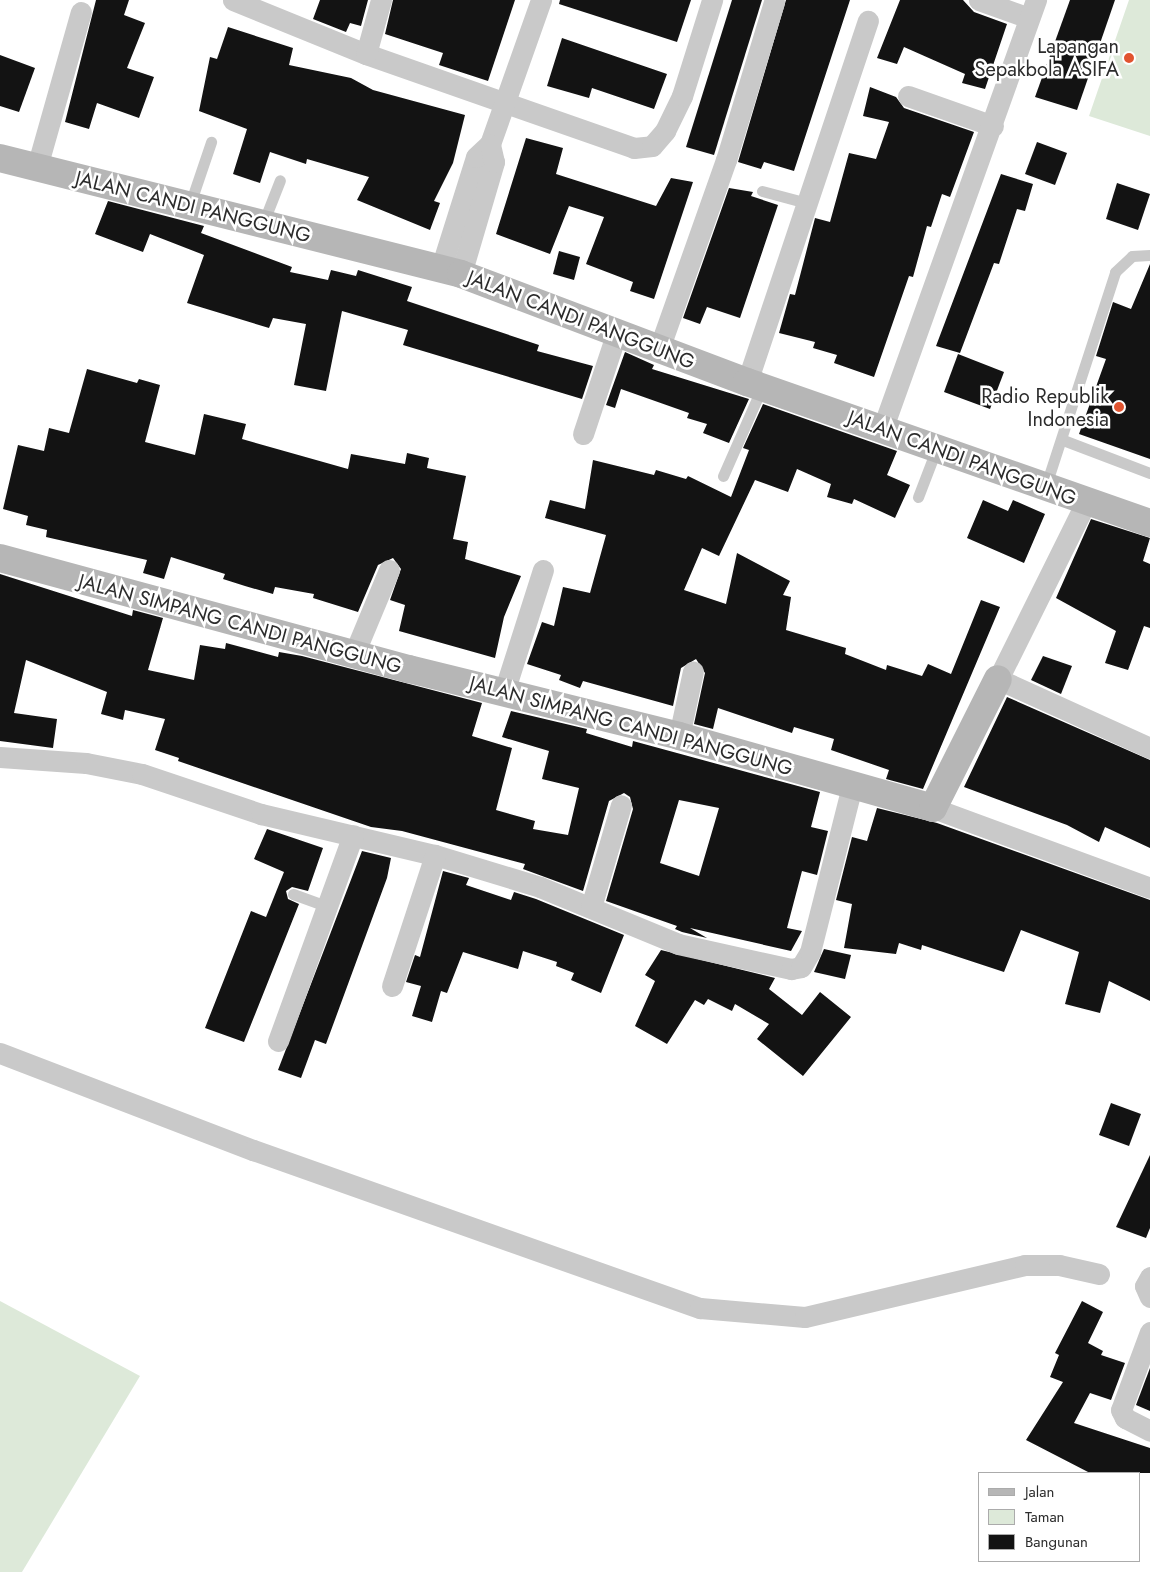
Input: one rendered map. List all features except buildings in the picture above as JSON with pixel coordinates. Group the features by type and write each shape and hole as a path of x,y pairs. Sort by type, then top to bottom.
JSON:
{"main road":[{"name":"JALAN CANDI PANGGUNG","path":"0,158 188,209 451,271 755,385 1044,489 1150,523"},
{"name":"JALAN SIMPANG CANDI PANGGUNG","path":"0,558 354,654 679,736 933,808"},
{"path":"933,808 998,679"}],"street":[{"path":"233,0 366,54 634,148 652,146 665,131 682,96 712,0"},
{"path":"366,54 381,0"},
{"path":"451,271 476,157 490,144 540,0"},
{"path":"882,430 993,126 1032,9 979,0"},
{"path":"660,350 726,160 774,2"},
{"path":"37,167 81,12"},
{"path":"755,385 807,203 868,21"},
{"path":"908,96 993,126"},
{"path":"583,434 617,332"},
{"path":"1086,502 998,679 1150,748"},
{"path":"354,654 389,570"},
{"path":"504,692 543,570"},
{"path":"679,736 693,671"},
{"path":"0,757 110,766 261,814 435,855 591,907 678,944 771,967 801,967 810,952 852,786"},
{"path":"591,907 621,804"},
{"path":"933,808 1150,888"},
{"path":"278,1042 324,905 353,835"},
{"path":"392,986 435,855"},
{"path":"0,1053 262,1154 700,1308 805,1317 1025,1265 1059,1265 1099,1274"},
{"path":"1150,1277 1145,1286 1150,1297"},
{"path":"1150,1332 1121,1400 1125,1418 1150,1431"}],"lane":[{"path":"188,209 211,142"},
{"path":"262,227 280,180"},
{"path":"762,191 807,203"},
{"path":"1044,489 1063,440 1115,272 1132,256 1150,255"},
{"path":"723,476 755,385"},
{"path":"1063,440 1150,473"},
{"path":"918,497 936,450"},
{"path":"294,894 324,905"}],"green space":[{"name":"Lapangan Sepakbola ASIFA","path":"1129,0 1150,0 1150,136 1089,116"},
{"path":"0,1301 140,1376 22,1572 0,1572"}],"place":[{"name":"Lapangan Sepakbola ASIFA","path":"1129,58"},
{"name":"Radio Republik Indonesia","path":"1119,407"}]}
